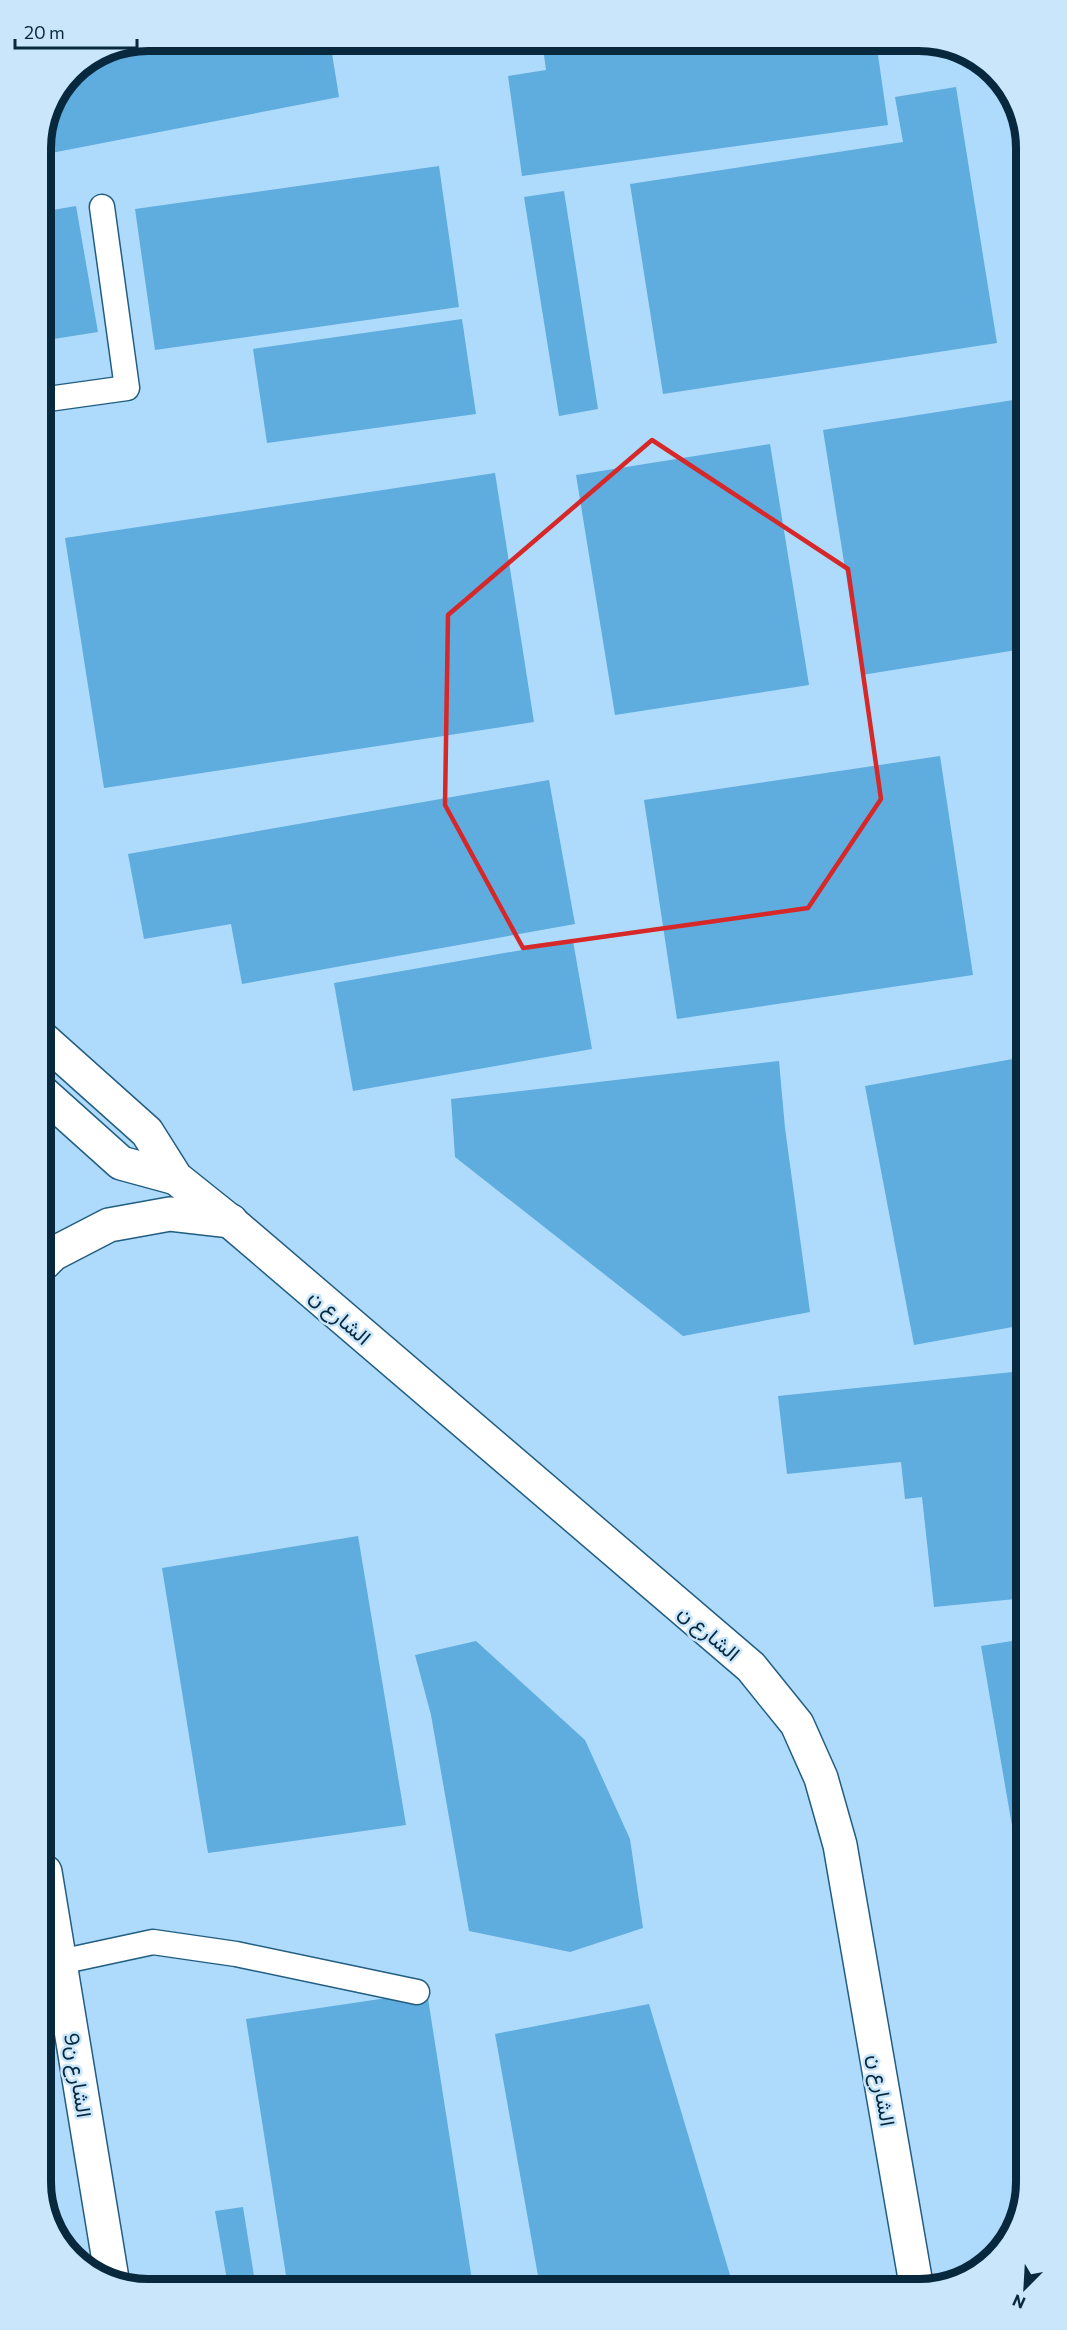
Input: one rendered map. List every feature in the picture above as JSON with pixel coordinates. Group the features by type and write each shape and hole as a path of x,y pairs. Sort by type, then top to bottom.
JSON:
{"street":[{"name":"الشارع ن","path":"51,1045 147,1132 176,1178 231,1222 751,1667 797,1724 821,1778 840,1845 915,2279"},
{"name":"الشارع ن","path":"51,1100 121,1163 176,1178"},
{"path":"51,1256 109,1225 170,1214 231,1222"},
{"name":"الشارع ن9","path":"51,1908 111,2272"}],"lane":[{"path":"51,399 127,388 102,207"},
{"path":"60,1962 153,1942 236,1954 417,1992"}],"highlighted area":[{"path":"652,440 848,569 881,799 808,908 523,948 445,805 448,615"}],"building":[{"path":"148,51 332,51 339,97 51,153 54,123 71,89 99,64 129,53"},
{"path":"543,51 877,51 888,125 522,176 508,76 546,70"},
{"path":"956,87 997,343 663,394 630,184 903,142 895,97"},
{"path":"439,166 459,307 155,350 135,209"},
{"path":"564,191 598,409 559,416 524,197"},
{"path":"76,206 98,332 51,339 51,210"},
{"path":"462,319 476,414 267,443 253,349"},
{"path":"1016,400 1016,650 862,675 823,430"},
{"path":"770,444 809,685 615,715 576,475"},
{"path":"495,473 534,722 104,788 65,538"},
{"path":"940,756 973,975 677,1019 644,800"},
{"path":"549,780 575,924 242,984 231,924 144,939 128,854"},
{"path":"573,941 592,1049 353,1091 334,983"},
{"path":"1016,1058 1016,1326 914,1345 865,1086"},
{"path":"779,1061 785,1128 810,1312 683,1336 455,1157 451,1099"},
{"path":"1016,1372 1016,1599 934,1607 922,1497 905,1499 901,1462 787,1474 778,1396"},
{"path":"358,1536 406,1825 208,1853 162,1568"},
{"path":"1016,1640 1016,1849 981,1646"},
{"path":"476,1641 585,1740 630,1839 643,1928 570,1952 469,1931 431,1715 415,1655"},
{"path":"427,1992 472,2279 287,2279 246,2019"},
{"path":"649,2004 731,2279 539,2279 495,2034"},
{"path":"243,2207 255,2279 227,2279 215,2211"}]}
